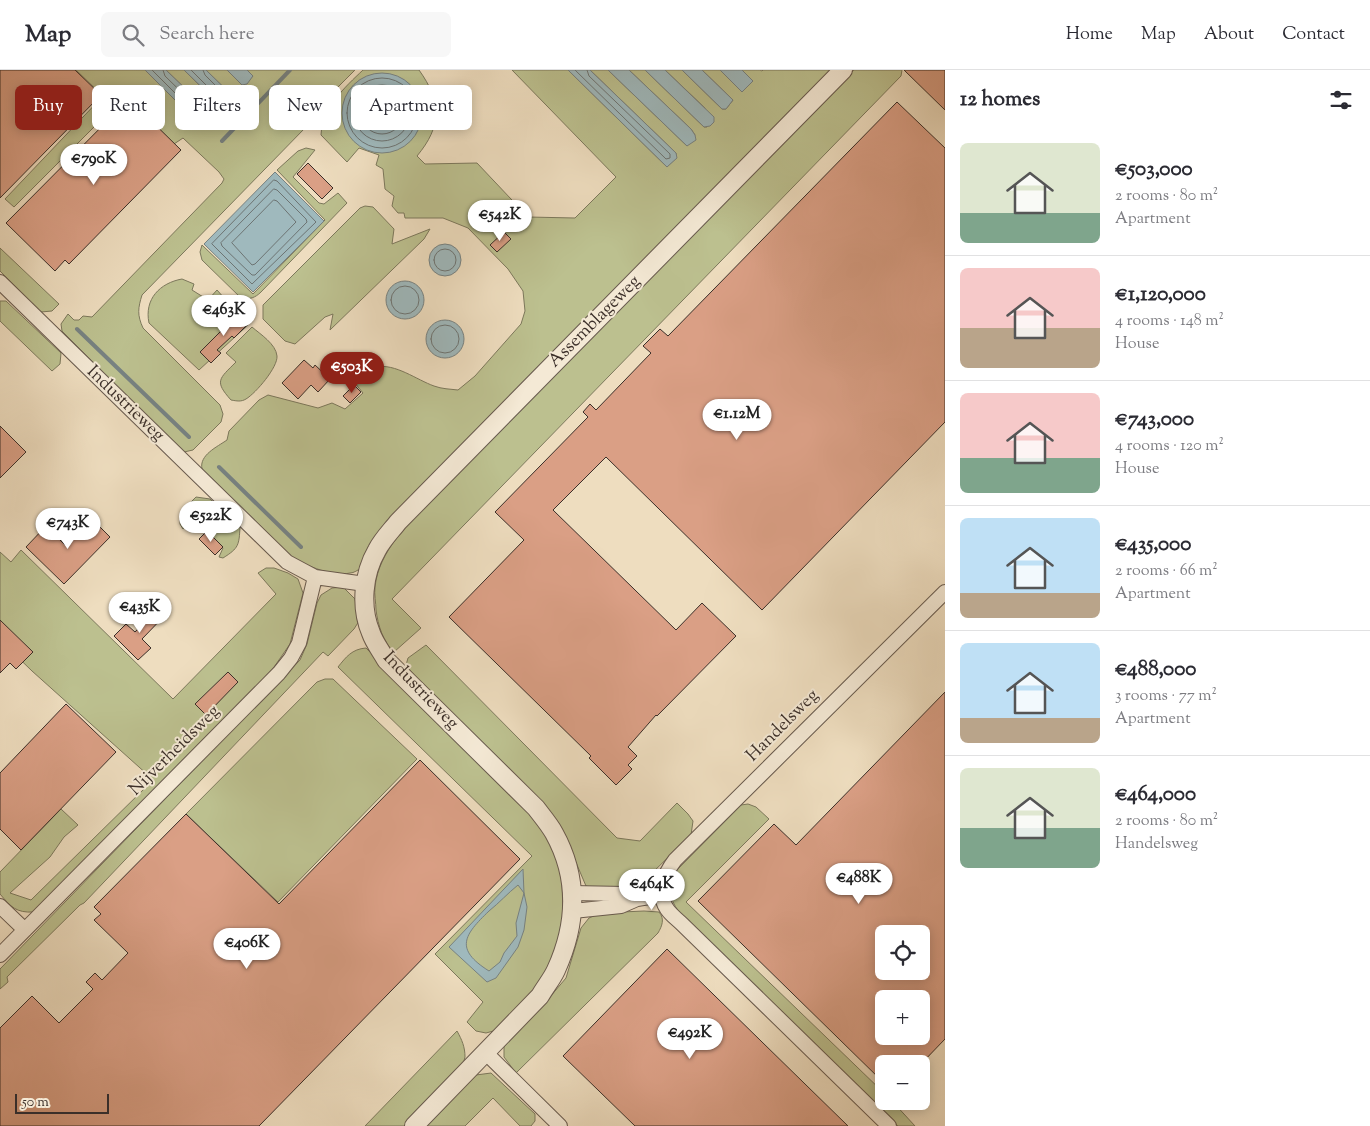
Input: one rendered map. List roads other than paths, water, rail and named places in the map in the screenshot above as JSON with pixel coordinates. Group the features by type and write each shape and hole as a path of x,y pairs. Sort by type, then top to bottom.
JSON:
{"street":[{"name":"Assemblageweg","path":"365,584 377,549 398,522 843,70"},
{"name":"Industrieweg","path":"0,282 287,562 315,577 365,584 365,608 371,633 386,660 536,808 554,832 571,875 573,911 567,942 556,971 540,996 414,1126"},
{"name":"Nijverheidsweg","path":"0,956 291,658 300,643 315,577"},
{"name":"Handelsweg","path":"662,895 665,875 675,860 945,592"},
{"path":"572,893 624,894 637,899"},
{"path":"573,911 621,906 637,899 662,895 666,908 889,1126"},
{"path":"0,906 25,930"},
{"path":"486,1053 560,1126"}],"water":[{"path":"145,70 166,70 182,85 175,85 175,100 165,90 165,85 160,85"},
{"path":"184,70 206,70 222,85 199,85"},
{"path":"227,70 247,70 253,76 247,84 242,85"},
{"path":"568,70 590,70 676,153 677,158 667,167"},
{"path":"608,70 629,70 691,129 696,140 687,146"},
{"path":"645,70 665,70 714,117 714,122 710,126 704,127"},
{"path":"682,70 702,70 733,100 726,109 722,109"},
{"path":"720,70 742,70 753,81 742,92"},
{"path":"382,73 397,76 410,85 354,85 367,76"},
{"path":"351,89 351,130 418,130 415,135 404,146 390,152 374,152 360,146 349,135 343,121 343,105"},
{"path":"275,172 324,221 253,292 204,244"},
{"path":"445,244 451,245 456,249 460,254 460,266 456,271 451,275 445,276 439,275 434,271 430,266 429,260 430,254 434,249 439,245"},
{"path":"405,281 418,287 424,300 418,313 405,319 392,313 386,300 392,287"},
{"path":"445,320 458,326 464,339 458,352 445,358 432,352 426,339 432,326"},
{"path":"523,869 524,893 527,907 524,930 518,947 496,978 487,982 449,947","holes":["518,885 524,893 516,923 517,936 504,953 500,962 489,971 471,956 466,942 474,927"]}],"waterway":[{"path":"222,141 290,70"},
{"path":"77,329 189,437"},
{"path":"219,467 301,547"}]}
